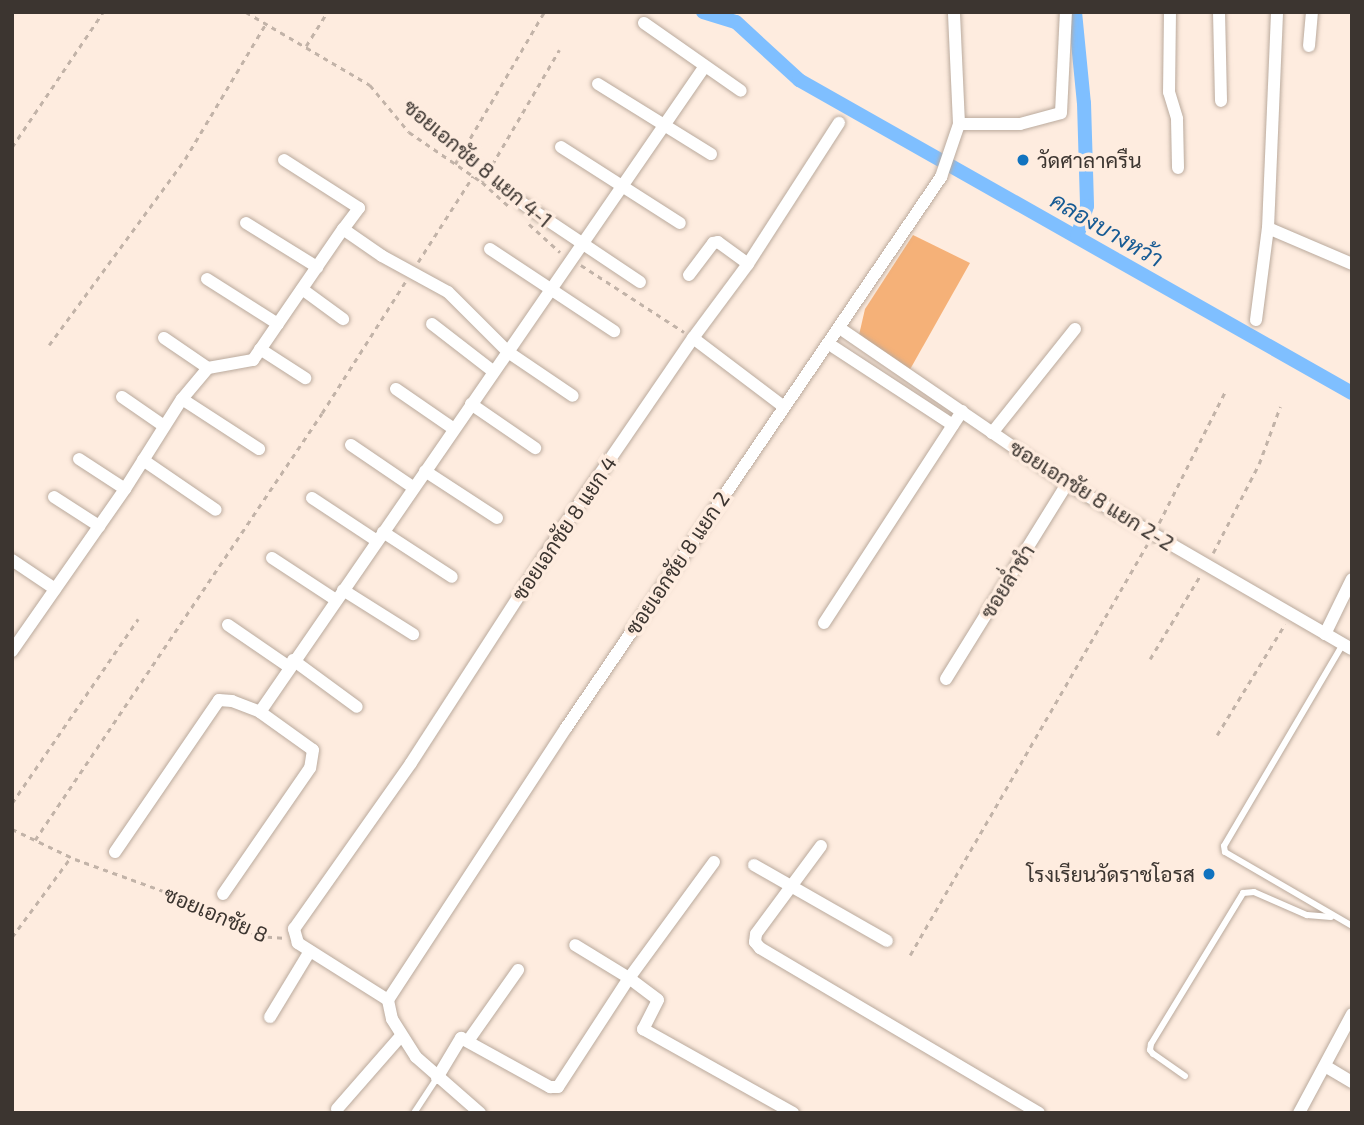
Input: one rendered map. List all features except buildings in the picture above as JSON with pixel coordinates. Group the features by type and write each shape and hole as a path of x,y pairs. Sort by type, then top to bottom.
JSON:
{"street":[{"path":"954,12 959,124 1020,124 1061,113 1066,12"},
{"path":"1170,12 1169,92 1177,119 1178,168"},
{"path":"1219,12 1221,101"},
{"path":"1256,320 1268,228 1277,12"},
{"path":"1309,46 1312,12"},
{"path":"644,23 741,91"},
{"path":"260,712 705,66"},
{"path":"598,84 711,154"},
{"name":"ซอยเอกชัย 8 แยก 4","path":"293,936 294,929 411,763 565,525 693,338 748,264 839,123"},
{"name":"ซอยเอกชัย 8 แยก 2","path":"388,1000 783,406 841,329 941,177 959,124"},
{"path":"561,147 680,223"},
{"path":"12,651 125,489 182,399 208,368 253,360 359,208 284,160"},
{"path":"519,208 583,244 639,282"},
{"path":"246,223 317,267"},
{"path":"1268,228 1352,264"},
{"path":"343,229 448,292 508,352 573,396"},
{"path":"689,275 713,243 719,242 748,264"},
{"path":"490,250 614,331"},
{"path":"206,279 278,324"},
{"path":"302,289 343,319"},
{"path":"432,324 494,372"},
{"name":"ซอยเอกชัย 8 แยก 2-2","path":"841,329 1067,484 1347,646"},
{"path":"992,433 1075,329"},
{"path":"164,338 208,368"},
{"path":"693,338 783,406"},
{"path":"830,344 953,425"},
{"path":"260,349 304,378"},
{"path":"396,389 454,429"},
{"path":"122,397 164,426"},
{"path":"182,399 259,449"},
{"path":"471,404 535,448"},
{"path":"824,623 962,411"},
{"path":"351,445 414,488"},
{"path":"79,459 125,489"},
{"path":"143,460 216,510"},
{"path":"425,471 497,518"},
{"name":"ซอยล่ำชำ","path":"946,679 1067,484"},
{"path":"54,497 99,526"},
{"path":"312,498 452,577"},
{"path":"272,558 413,634"},
{"path":"12,560 55,589"},
{"path":"1325,634 1352,579"},
{"path":"228,625 357,707"},
{"path":"115,852 219,700 232,701 260,712 313,750 310,768 223,894"},
{"path":"821,846 793,888 756,934 755,942 760,948 1039,1113"},
{"path":"437,1078 458,1039 468,1041 550,1087 558,1087 629,978 714,862"},
{"path":"754,865 887,941"},
{"name":"ซอยเอกชัย 8","path":"293,936 298,943 388,1000"},
{"path":"575,945 657,997 657,1003 643,1026 645,1031 793,1113"},
{"path":"270,1017 310,951"},
{"path":"468,1041 518,970"},
{"path":"388,1000 401,1036 416,1057 480,1113"},
{"path":"1298,1113 1352,1014"},
{"path":"337,1109 401,1036"},
{"path":"1325,1066 1352,1082"}],"lane":[{"path":"1347,646 1224,846 1225,852 1352,926"},
{"path":"1185,1076 1153,1054 1150,1050 1151,1044 1243,893 1254,892 1307,915 1333,917"},
{"path":"414,1113 437,1078"}],"path":[{"path":"12,147 103,12"},
{"name":"ซอยเอกชัย 8 แยก 4-1","path":"246,12 370,85 395,119 519,208"},
{"path":"306,46 327,12"},
{"path":"455,164 544,12"},
{"path":"50,345 186,159 266,23"},
{"path":"482,182 559,50"},
{"path":"35,839 322,414 473,176"},
{"name":"ซอยเอกชัย 8 แยก 4-1","path":"526,222 572,259 693,338"},
{"path":"910,955 1153,534 1224,392"},
{"path":"1150,659 1206,565 1259,464 1280,407"},
{"path":"1217,735 1291,614"},
{"path":"12,803 138,618"},
{"name":"ซอยเอกชัย 8","path":"12,829 71,858 180,897 257,936 278,939 293,936"},
{"path":"12,937 71,858"}],"shaded area":[{"path":"913,235 970,263 908,373 859,335 865,309"}],"waterway":[{"name":"คลองบางหว้า","path":"703,12 736,22 799,80 1352,393"},
{"path":"1075,12 1084,103 1087,206 1077,236"}],"place":[{"name":"วัดศาลาครืน","path":"1023,160"},
{"name":"โรงเรียนวัดราชโอรส","path":"1209,874"}]}
